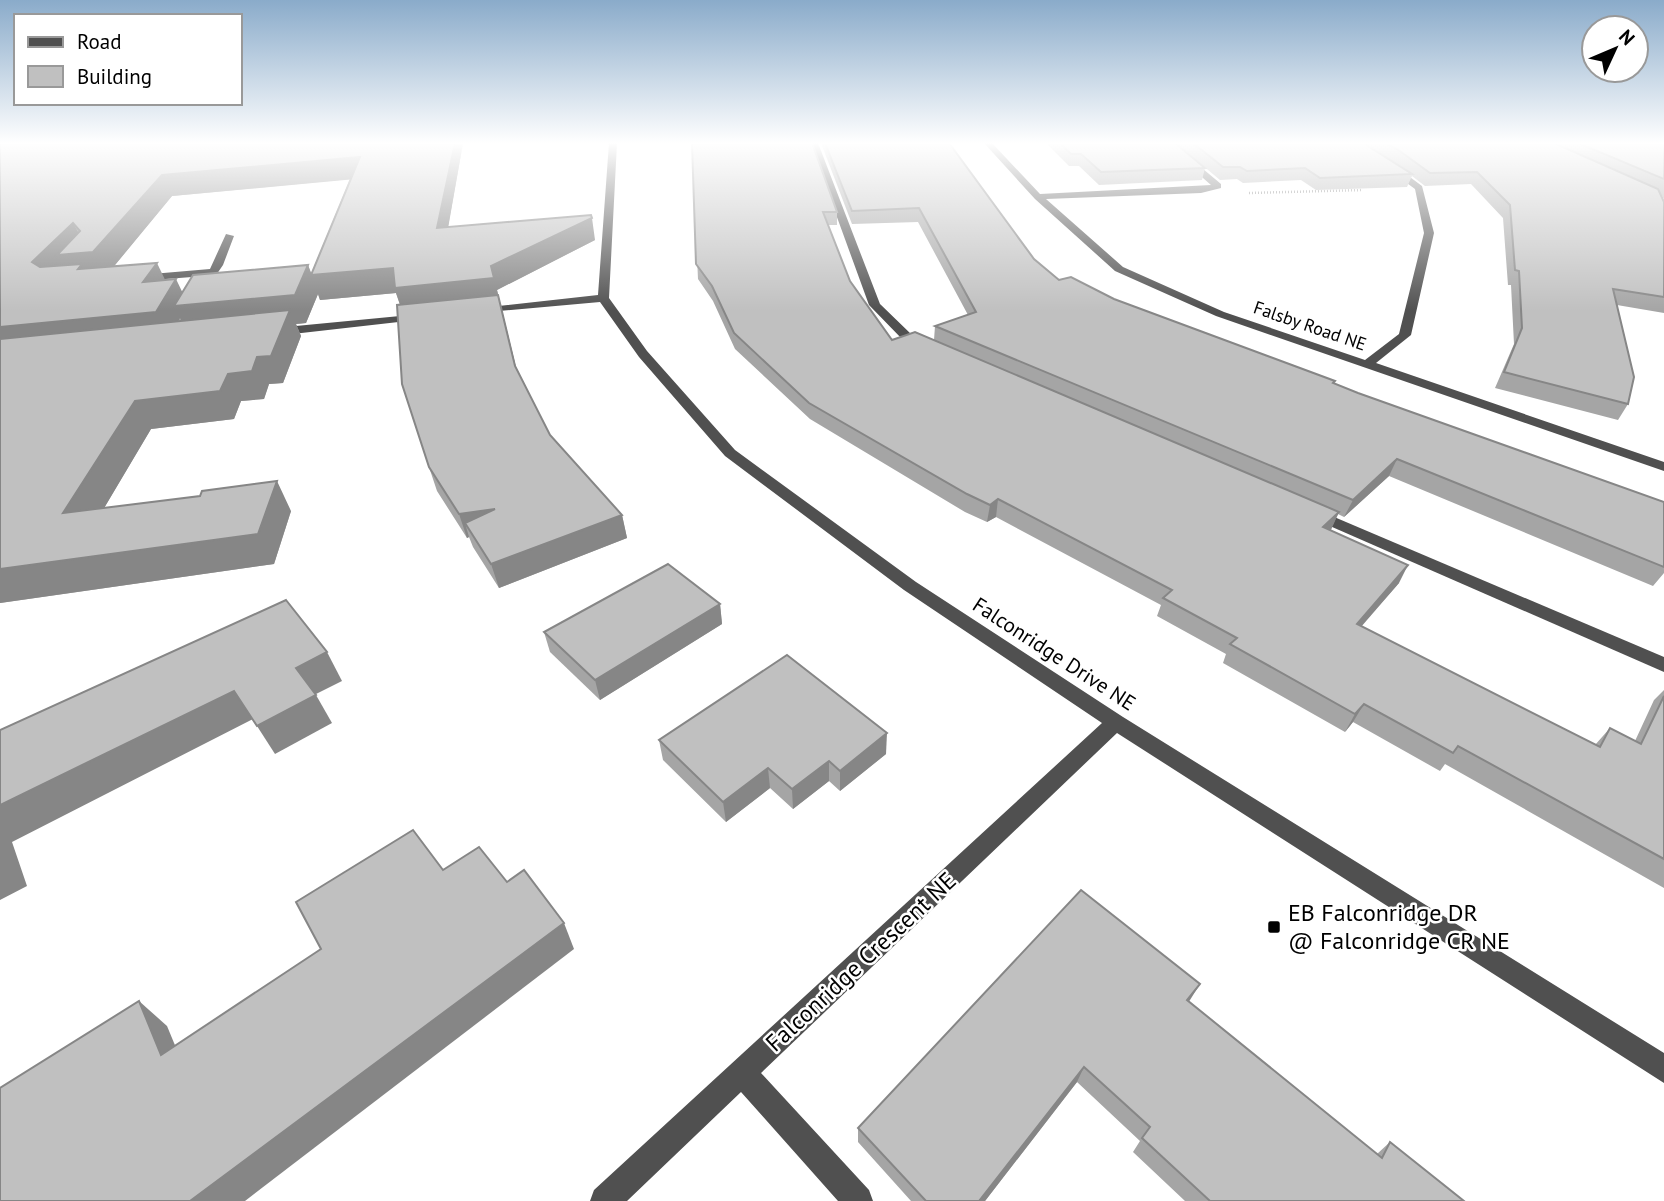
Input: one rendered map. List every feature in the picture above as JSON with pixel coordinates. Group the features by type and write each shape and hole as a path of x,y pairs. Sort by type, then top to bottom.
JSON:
{"street":[{"path":"464,312 603,298 610,199"},
{"path":"835,199 875,305 907,337 945,354"},
{"name":"Falsby Road NE","path":"1040,199 1119,269 1220,314 1664,467"},
{"path":"1367,365 1405,335 1429,233 1421,199"},
{"path":"199,296 211,272 218,265 229,236"},
{"path":"133,279 211,272"},
{"name":"Falconridge Drive NE","path":"603,298 643,354 730,453 910,586 1116,722 1664,1069"},
{"path":"258,334 437,315"},
{"path":"1305,509 1664,665"},
{"name":"Falconridge Crescent NE","path":"605,1201 1116,722"},
{"path":"742,1073 858,1201"}],"building":[{"path":"0,199 140,199 93,252 57,255 80,231 73,223 32,262 40,267 82,264 78,269 157,263 143,282 176,279 156,312 0,327"},
{"path":"343,199 443,199 437,228 591,215 592,218 491,266 494,278 395,288 393,268 311,275"},
{"path":"694,199 832,199 837,212 823,212 850,281 892,340 915,332 1339,512 1323,527 1408,565 1357,624 1600,747 1610,728 1641,744 1664,696 1664,859 1458,746 1453,753 1364,704 1355,714 1230,644 1237,638 1163,598 1172,590 998,499 990,505 967,494 809,403 734,333 712,286 696,264"},
{"path":"847,199 990,199 1034,259 1059,280 1071,277 1114,299 1335,381 1333,383 1358,393 1664,502 1664,567 1397,459 1353,500 935,326 976,312 919,208 852,211"},
{"path":"1504,199 1663,199 1664,297 1613,289 1634,377 1628,404 1504,372 1522,328 1519,271 1515,270 1510,205"},
{"path":"308,265 295,295 174,306 193,275"},
{"path":"498,295 515,366 550,435 622,515 491,564 465,523 495,509 459,514 429,467 402,384 397,305"},
{"path":"290,310 271,356 257,357 252,371 228,374 220,391 135,401 63,513 200,496 202,491 277,481 258,534 0,569 0,339"},
{"path":"668,564 720,604 595,680 544,632"},
{"path":"286,600 327,652 296,668 316,695 257,726 234,691 0,805 0,730"},
{"path":"787,655 887,733 840,771 829,761 792,789 768,768 723,802 659,740"},
{"path":"413,830 443,870 479,847 507,882 524,870 564,923 190,1201 0,1201 0,1088 139,1001 161,1055 321,949 296,902"},
{"path":"1081,890 1200,984 1187,1000 1382,1158 1390,1142 1464,1201 1210,1201 1142,1138 1150,1127 1084,1067 979,1201 926,1201 858,1128"}],"place":[{"name":"EB Falconridge DR @ Falconridge CR NE","path":"1274,927"}]}
